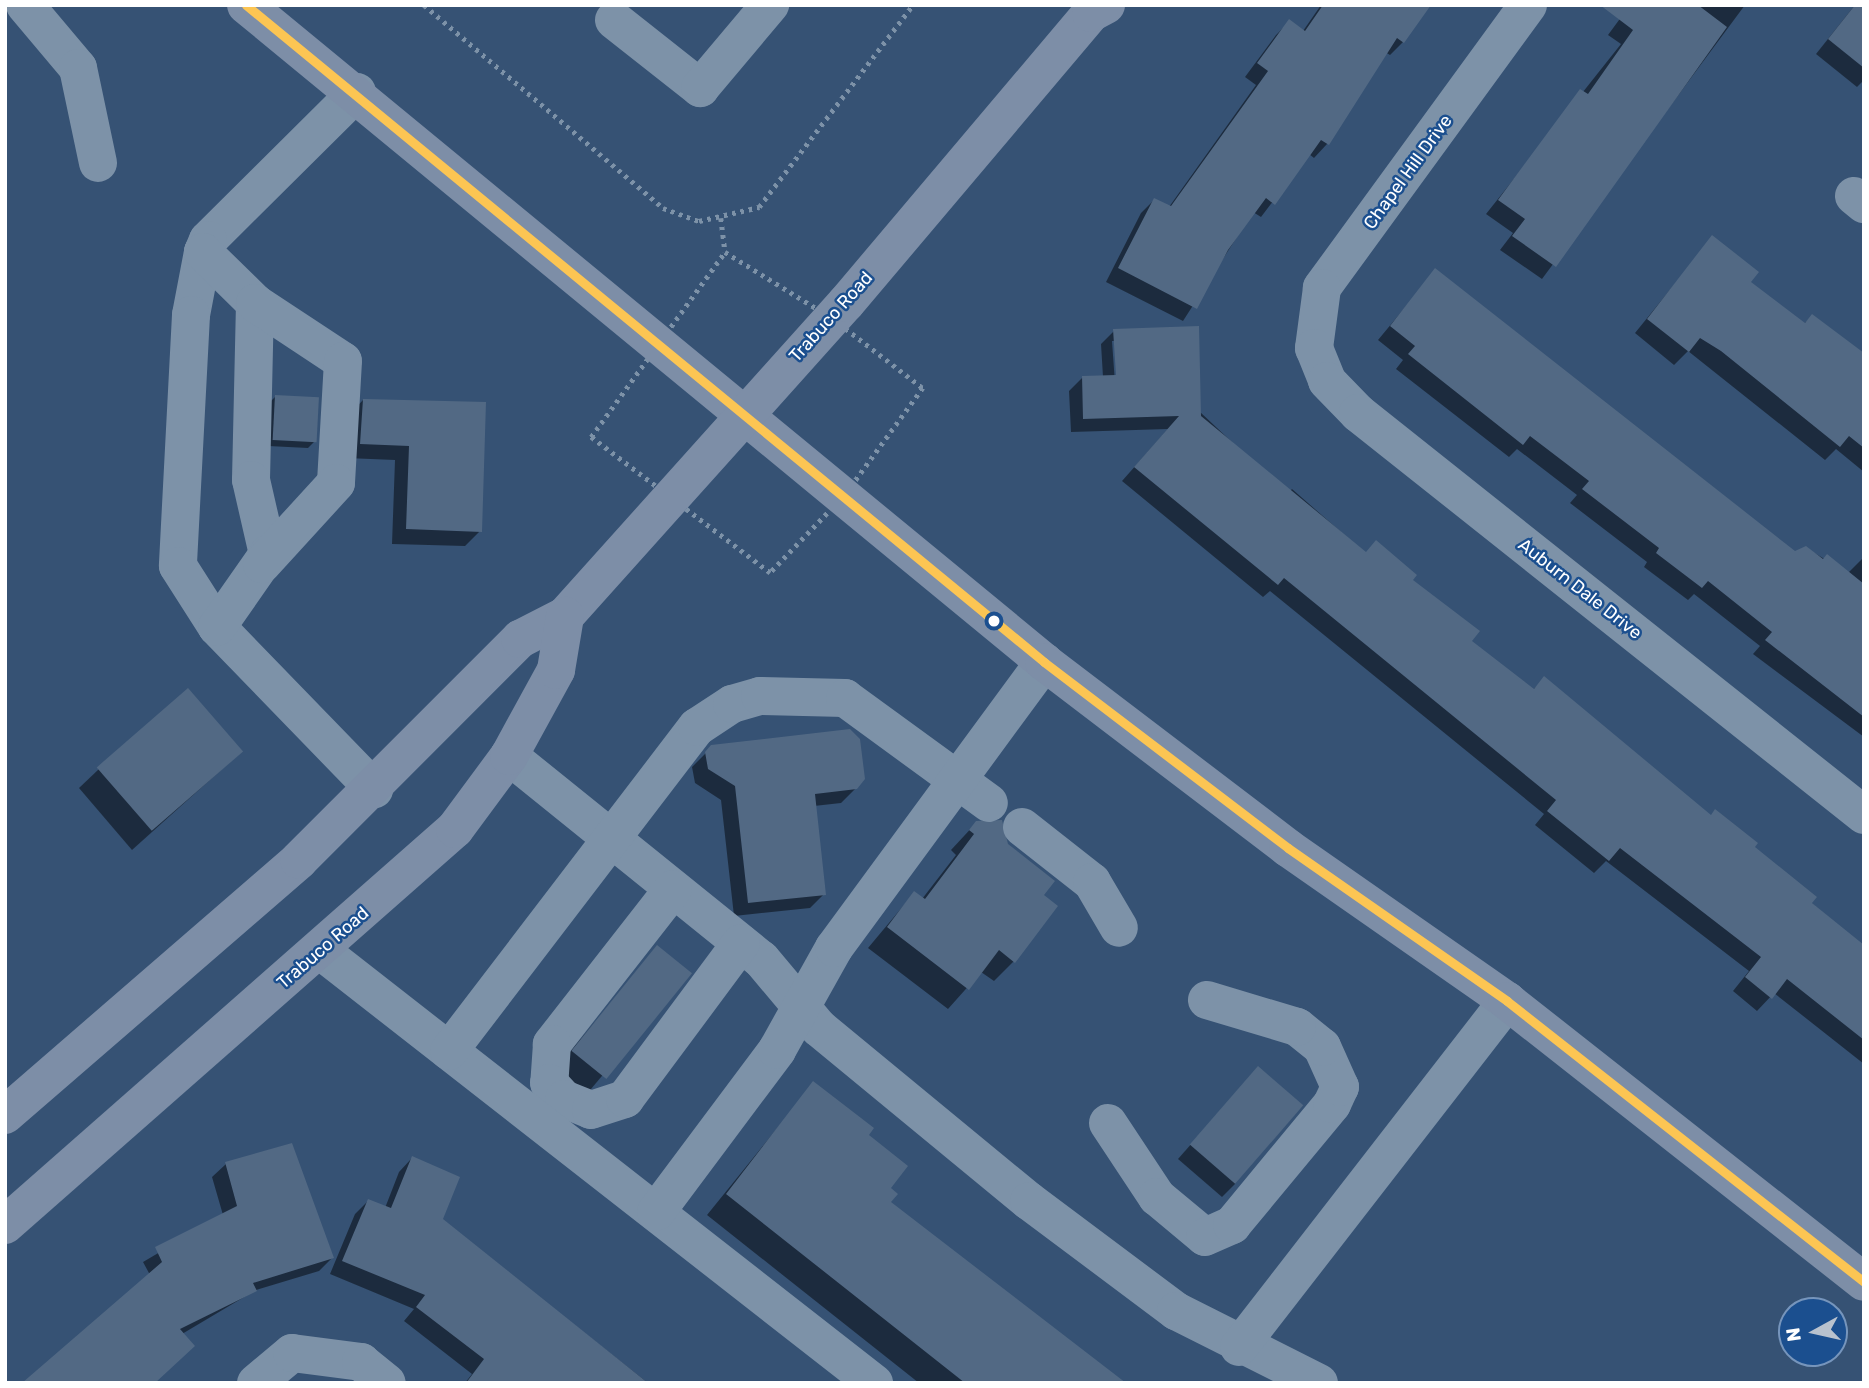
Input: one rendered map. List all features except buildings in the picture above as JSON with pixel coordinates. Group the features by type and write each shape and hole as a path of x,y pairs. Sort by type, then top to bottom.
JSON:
{"main road":[{"path":"246,5 357,92 1044,662 1309,863 1507,1001 1750,1198 1864,1282"},
{"name":"Trabuco Road","path":"5,1115 374,789 520,639 565,616 743,412 846,303 1095,8"},
{"name":"Trabuco Road","path":"5,1225 321,951 455,829 509,756 556,670 565,616"}],"street":[{"path":"24,5 78,68 98,163"},
{"path":"614,20 700,88 770,5"},
{"name":"Chapel Hill Drive","path":"1314,348 1322,288 1528,5"},
{"path":"357,92 208,240 203,252 191,315 178,566 217,627 374,789"},
{"path":"203,252 255,303 343,361 337,482 262,564"},
{"path":"217,627 268,554 251,480 255,303"},
{"name":"Auburn Dale Drive","path":"1314,348 1327,381 1358,413 1864,815"},
{"path":"656,1212 777,1050 799,1003 1044,662"},
{"path":"449,1051 614,842 697,727 715,712 760,696 845,698 989,803"},
{"path":"509,756 741,943 799,1003 819,1028 1029,1201 1176,1311 1239,1347 1320,1383"},
{"path":"1021,827 1092,882 1119,928"},
{"path":"673,890 552,1044 548,1083 564,1099 590,1110 625,1099 741,943"},
{"path":"321,951 874,1383"},
{"path":"1108,1123 1157,1197 1205,1237 1231,1225 1332,1104 1340,1087 1322,1047 1297,1027 1207,999"},
{"path":"1239,1347 1507,1001"},
{"path":"256,1383 292,1353 361,1362 387,1383"}],"path":[{"path":"424,5 663,208 699,221 759,207 913,5"},
{"path":"721,218 725,252"}],"transit line":[{"path":"246,5 1044,662 1288,848 1507,1001 1864,1282"}]}
